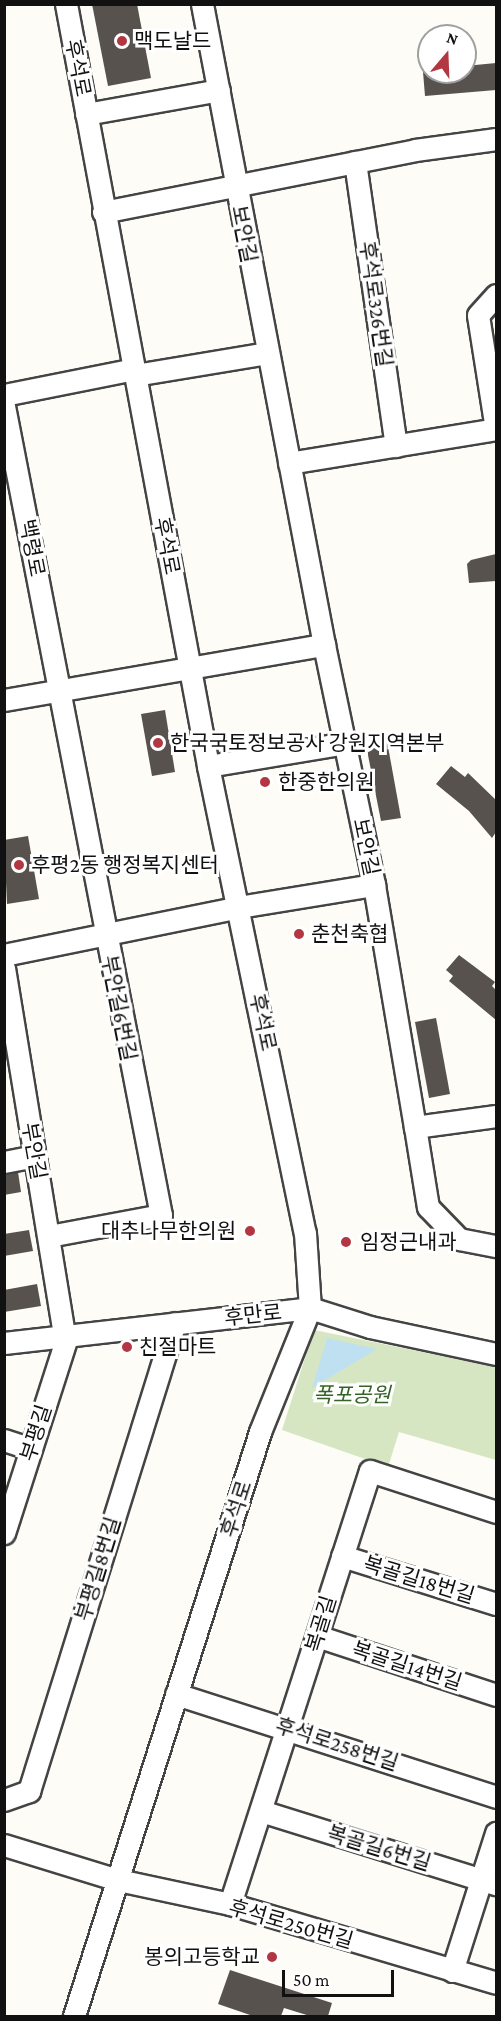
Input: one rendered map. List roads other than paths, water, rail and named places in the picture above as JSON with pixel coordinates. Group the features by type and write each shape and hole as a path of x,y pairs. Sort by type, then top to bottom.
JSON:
{"street":[{"name":"후석로","path":"66,4 208,766 305,1233 310,1308 260,1432 74,2016"},
{"name":"보안길","path":"202,4 324,645 374,885 428,1207 459,1239 496,1246"},
{"path":"86,114 219,90"},
{"path":"103,212 355,162 496,140"},
{"name":"후석로326번길","path":"355,162 396,446"},
{"path":"289,463 496,429 478,315 496,295"},
{"path":"4,395 134,372 268,353"},
{"name":"백령로","path":"4,406 60,690"},
{"path":"4,700 190,666 324,645"},
{"name":"부안길6번길","path":"49,1236 160,1215 60,690"},
{"path":"208,766 345,743"},
{"path":"4,955 239,907 374,885"},
{"name":"부안길","path":"4,968 34,1156 66,1334"},
{"path":"415,1127 496,1116"},
{"path":"4,1162 34,1156"},
{"name":"후만로","path":"4,1343 66,1334 310,1308 370,1327 496,1354"},
{"name":"부평길8번길","path":"4,1800 29,1791 175,1323"},
{"name":"부평길","path":"4,1533 66,1334"},
{"path":"4,1440 31,1449"},
{"name":"복골길","path":"230,1904 370,1471 496,1512"},
{"name":"복골길18번길","path":"342,1556 496,1604"},
{"name":"복골길14번길","path":"317,1636 496,1695"},
{"name":"후석로258번길","path":"176,1694 288,1727 496,1797"},
{"name":"복골길6번길","path":"261,1811 488,1882"},
{"path":"452,1971 488,1882 496,1833"},
{"path":"4,1845 118,1880"},
{"name":"후석로250번길","path":"118,1880 230,1904 496,1983"}],"water":[{"path":"327,1338 377,1349 312,1388"}],"place":[{"name":"맥도날드","path":"122,41"},
{"name":"한국국토정보공사 강원지역본부","path":"158,743"},
{"name":"한중한의원","path":"265,782"},
{"name":"후평2동 행정복지센터","path":"19,865"},
{"name":"춘천축협","path":"299,934"},
{"name":"대추나무한의원","path":"250,1231"},
{"name":"임정근내과","path":"346,1242"},
{"name":"친절마트","path":"127,1347"},
{"name":"봉의고등학교","path":"272,1957"}],"park label":[{"name":"폭포공원","path":"352,1395"}]}
